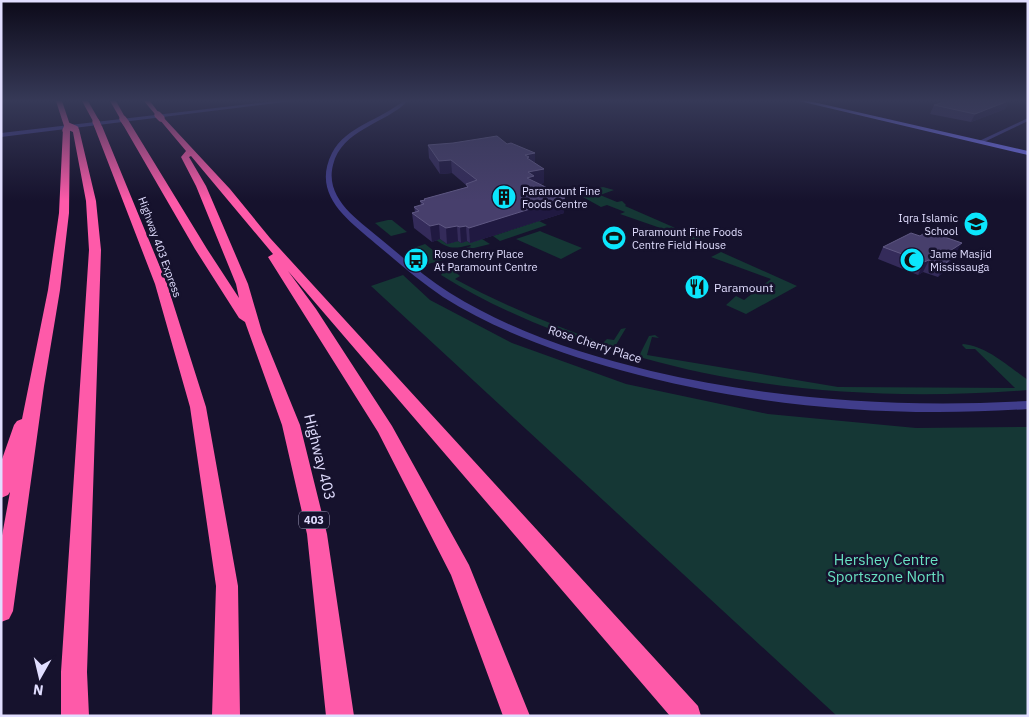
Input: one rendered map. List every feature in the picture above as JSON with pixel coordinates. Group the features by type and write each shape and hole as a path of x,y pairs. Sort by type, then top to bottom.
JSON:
{"highway":[{"path":"1,612 36,386 54,290 64,213 69,134"},
{"path":"71,134 91,201 95,250 74,672 75,716"},
{"name":"Highway 403 Express","path":"101,134 161,284 198,407 227,586 226,716"},
{"name":"Highway 403 Express","path":"132,134 201,249 255,332"},
{"path":"175,134 227,191 266,240 333,312 625,642 688,716"},
{"path":"190,152 185,157 219,226 242,284 255,332"},
{"path":"266,240 283,273 309,309 386,430 461,572 517,716"},
{"name":"Highway 403","path":"255,332 291,425 317,534 340,716"},
{"path":"1,490 36,386"},
{"path":"625,642 700,716"}],"main road":[{"path":"947,134 1028,153"}],"street":[{"name":"Rose Cherry Place","path":"353,134 339,147 329,170 330,189 343,210 421,277 458,301 516,330 621,368 707,388 752,396 836,406 927,410 1028,405"},
{"path":"980,142 996,134"}],"green space":[{"path":"603,187 614,190 600,195 617,202 622,201 625,206 719,247 620,214 625,212 607,205 601,207 583,197 597,192 594,189"},
{"path":"392,220 407,232 391,236 375,223"},
{"path":"539,221 547,225 500,241 493,236"},
{"path":"540,231 582,248 561,259 516,239"},
{"path":"440,239 447,244 458,241 470,243 482,239 490,244 474,248 466,248 470,245 452,247 436,240"},
{"path":"425,244 443,260 428,264 408,250"},
{"path":"721,252 797,286 746,314 726,305 736,296 744,300 771,279 711,257"},
{"path":"467,264 476,267 455,272 460,276 455,279 546,322 603,343 607,339 614,340 621,329 626,328 614,348 609,350 544,327 481,298 441,275 443,272"},
{"name":"Hershey Centre Sportszone North","path":"403,275 430,300 512,343 626,384 768,414 916,428 1028,427 1028,716 837,716 371,286"},
{"path":"655,335 659,338 652,337 647,355 838,387 1015,388 975,349 966,349 963,344 981,349 1005,363 1028,380 1028,390 980,393 882,393 834,391 737,379 643,358 640,355 649,336"}],"building":[{"name":"Paramount Fine Foods Centre","path":"497,136 507,144 511,143 535,153 525,155 544,169 528,172 534,176 527,178 565,198 469,228 457,226 446,228 439,224 430,226 412,213 419,211 414,207 424,204 420,201 468,187 466,184 477,180 451,160 439,161 428,145"},
{"path":"927,231 962,243 944,255 952,258 944,265 929,260 924,262 883,247 911,233 920,236"}],"place":[{"name":"Paramount Fine Foods Centre","path":"504,197"},
{"name":"Iqra Islamic School","path":"976,224"},
{"name":"Paramount Fine Foods Centre Field House","path":"614,238"},
{"name":"Rose Cherry Place At Paramount Centre","path":"416,260"},
{"name":"Jame Masjid Mississauga","path":"912,260"},
{"name":"Paramount","path":"697,287"}]}
